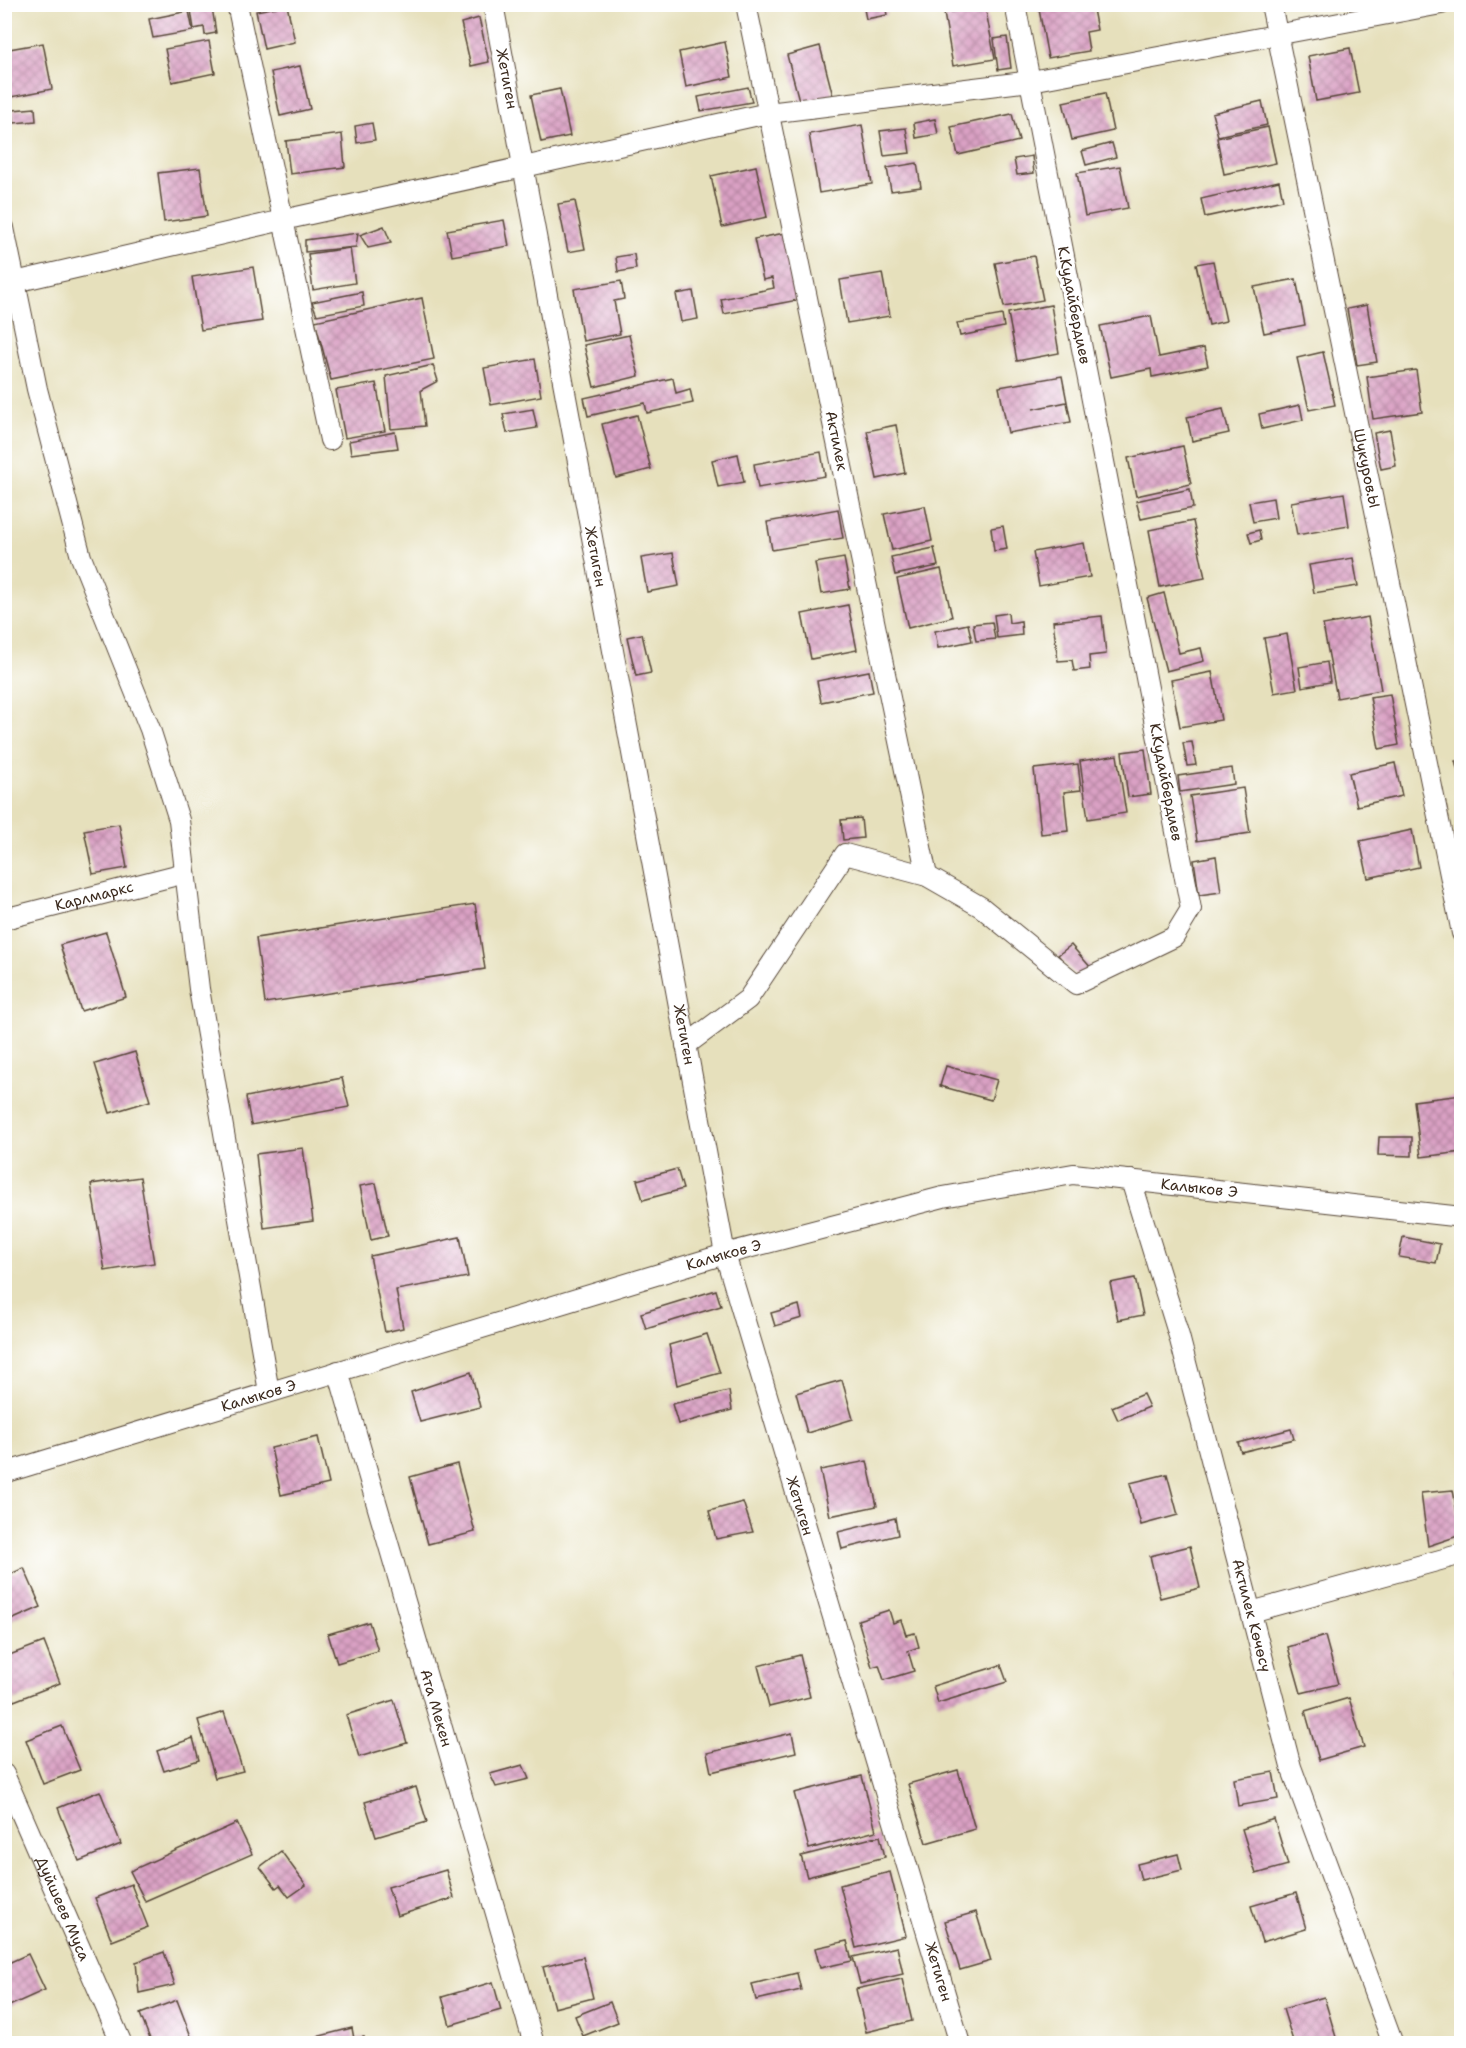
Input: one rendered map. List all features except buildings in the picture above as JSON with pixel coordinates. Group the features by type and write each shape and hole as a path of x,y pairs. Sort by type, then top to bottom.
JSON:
{"street":[{"path":"237,4 330,440"},
{"name":"Жетиген","path":"493,4 724,1254 960,2043"},
{"name":"Актилек","path":"746,4 927,876"},
{"name":"К.Кудайбердиев","path":"686,1045 748,999 845,854 927,876 981,907 1076,984 1174,937 1191,909 1015,4"},
{"name":"Шукуров.Ы","path":"1271,4 1461,933"},
{"path":"15,282 768,113 1031,81 1441,4"},
{"path":"4,228 38,389 81,557 150,729 178,820 200,989 269,1392"},
{"name":"Карлмаркс","path":"4,920 185,873"},
{"name":"Калыков Э","path":"4,1473 724,1254 955,1195 1073,1174 1461,1217"},
{"name":"Актилек Көчөсү","path":"1131,1180 1179,1336 1291,1767 1393,2043"},
{"name":"Ата Мекен","path":"338,1371 534,2043"},
{"path":"1251,1612 1461,1554"},
{"name":"Дуйшеев Муса","path":"4,1774 122,2043"}]}
